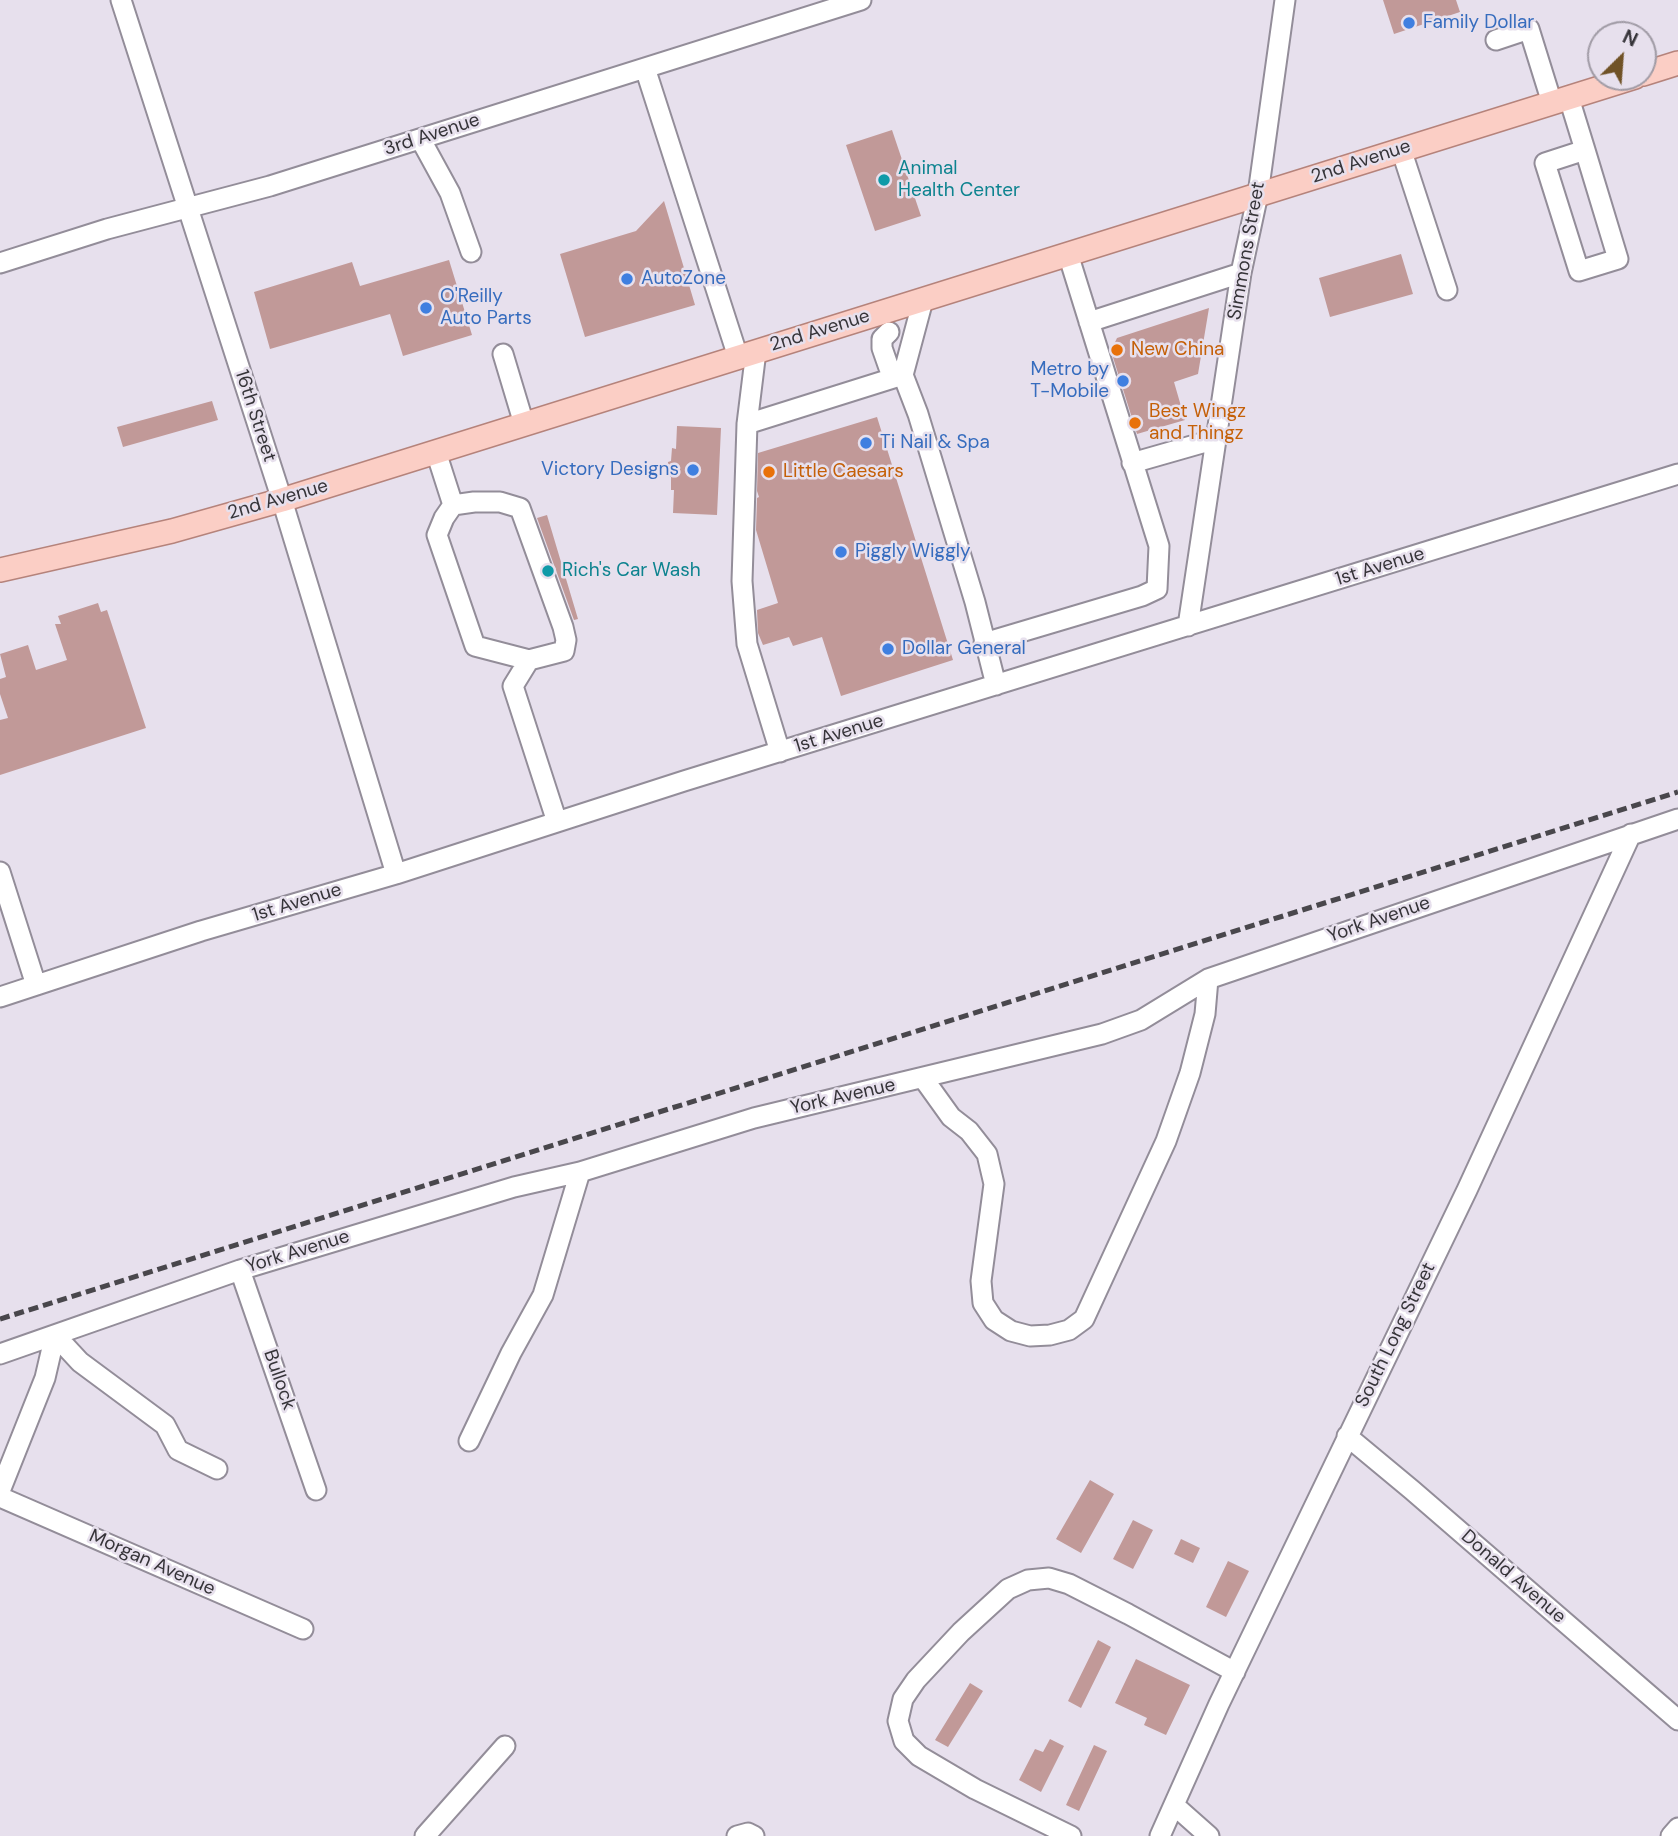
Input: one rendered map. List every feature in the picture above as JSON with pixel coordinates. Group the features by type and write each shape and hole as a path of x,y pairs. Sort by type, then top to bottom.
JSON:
{"main road":[{"path":"1657,71 1678,64"},
{"name":"2nd Avenue","path":"0,570 172,531 282,500 747,354 886,322 923,300 1590,91"}],"street":[{"name":"16th Street","path":"121,0 282,500 396,874"},
{"name":"3rd Avenue","path":"0,263 188,206 271,186 862,0"},
{"name":"Simmons Street","path":"1188,626 1241,274 1258,194 1285,0"},
{"path":"1496,40 1529,30 1585,150 1618,260 1579,271 1545,163 1585,150"},
{"path":"645,68 747,354 742,581 747,644 780,752"},
{"path":"421,139 450,193 471,252"},
{"path":"1401,149 1447,290"},
{"path":"984,643 1143,596 1157,589 1159,546 1068,254"},
{"path":"1089,322 1241,274"},
{"path":"923,300 905,367 975,602 996,685"},
{"path":"886,322 882,348 889,368 894,372 905,367"},
{"path":"503,354 524,424"},
{"path":"747,425 905,367"},
{"path":"1132,463 1216,439"},
{"path":"436,452 453,505"},
{"name":"1st Avenue","path":"0,997 201,931 396,874 1678,474"},
{"path":"500,502 520,508 566,640 564,651 529,660 475,646 437,535 453,505 500,502"},
{"path":"529,660 513,686 557,822"},
{"name":"York Avenue","path":"0,1354 240,1270 514,1187 580,1172 754,1118 1102,1034 1141,1020 1208,979 1678,819"},
{"name":"South Long Street","path":"1160,1836 1347,1436 1472,1178 1631,834"},
{"path":"0,872 36,985"},
{"path":"923,1078 951,1117 969,1131 987,1154 994,1184 981,1281 983,1303 994,1320 1011,1331 1030,1336 1069,1330 1084,1319 1166,1141 1191,1073 1205,1014 1208,979"},
{"path":"469,1440 510,1353 542,1295 580,1172"},
{"name":"Bullock","path":"240,1270 316,1490"},
{"path":"55,1335 80,1362 165,1424 178,1450 217,1469"},
{"path":"0,1491 45,1378 55,1335"},
{"name":"Donald Avenue","path":"1347,1436 1678,1720"},
{"name":"Morgan Avenue","path":"0,1497 303,1629"},
{"path":"1070,1836 975,1789 919,1756 905,1741 898,1721 904,1699 916,1680 961,1632 1008,1589 1028,1580 1049,1578 1069,1584 1105,1602 1236,1672"},
{"path":"425,1836 505,1746"},
{"path":"1174,1805 1209,1836"},
{"path":"1671,1836 1678,1828"}],"building":[{"name":"Family Dollar","path":"1383,0 1456,0 1460,12 1394,34"},
{"name":"Animal Health Center","path":"892,130 921,216 875,231 846,145"},
{"name":"AutoZone","path":"664,201 695,305 585,337 560,254 636,231"},
{"path":"1401,254 1413,294 1330,317 1319,278"},
{"path":"449,260 472,335 403,356 390,314 270,349 254,292 352,262 360,286"},
{"path":"1209,308 1198,374 1174,382 1185,420 1137,434 1111,351 1117,338"},
{"path":"212,401 218,420 123,447 117,427"},
{"name":"Piggly Wiggly","path":"877,417 953,660 841,696 822,637 793,646 789,637 763,645 758,633 757,610 778,603 756,530 759,497 758,453"},
{"name":"Victory Designs","path":"677,426 721,428 717,515 673,513 674,490 671,490 671,477 667,476 672,448 676,449"},
{"path":"547,515 578,619 574,620 537,518"},
{"path":"98,603 101,612 107,610 146,728 0,775 0,720 8,718 0,694 0,679 6,677 0,654 28,645 36,670 67,660 55,624 61,624 58,616"},
{"path":"1090,1480 1114,1494 1081,1553 1056,1539"},
{"path":"1133,1520 1153,1530 1133,1569 1113,1559"},
{"path":"1181,1539 1200,1548 1193,1563 1174,1554"},
{"path":"1228,1561 1249,1571 1226,1617 1206,1607"},
{"path":"1098,1640 1111,1647 1081,1708 1068,1701"},
{"path":"1136,1659 1190,1685 1166,1735 1144,1725 1147,1718 1115,1703"},
{"path":"970,1683 983,1691 948,1747 935,1740"},
{"path":"1050,1739 1064,1746 1041,1792 1019,1780 1035,1749 1043,1752"},
{"path":"1094,1745 1107,1751 1079,1811 1066,1805"}],"railway":[{"path":"0,1319 1678,792"}],"place":[{"name":"Family Dollar","path":"1409,23"},
{"name":"Animal Health Center","path":"884,180"},
{"name":"AutoZone","path":"627,279"},
{"name":"O'Reilly Auto Parts","path":"426,308"},
{"name":"New China","path":"1117,350"},
{"name":"Metro by T-Mobile","path":"1123,381"},
{"name":"Best Wingz and Thingz","path":"1135,423"},
{"name":"Ti Nail & Spa","path":"866,443"},
{"name":"Victory Designs","path":"693,470"},
{"name":"Little Caesars","path":"769,472"},
{"name":"Piggly Wiggly","path":"841,552"},
{"name":"Rich's Car Wash","path":"548,571"},
{"name":"Dollar General","path":"888,649"}]}
